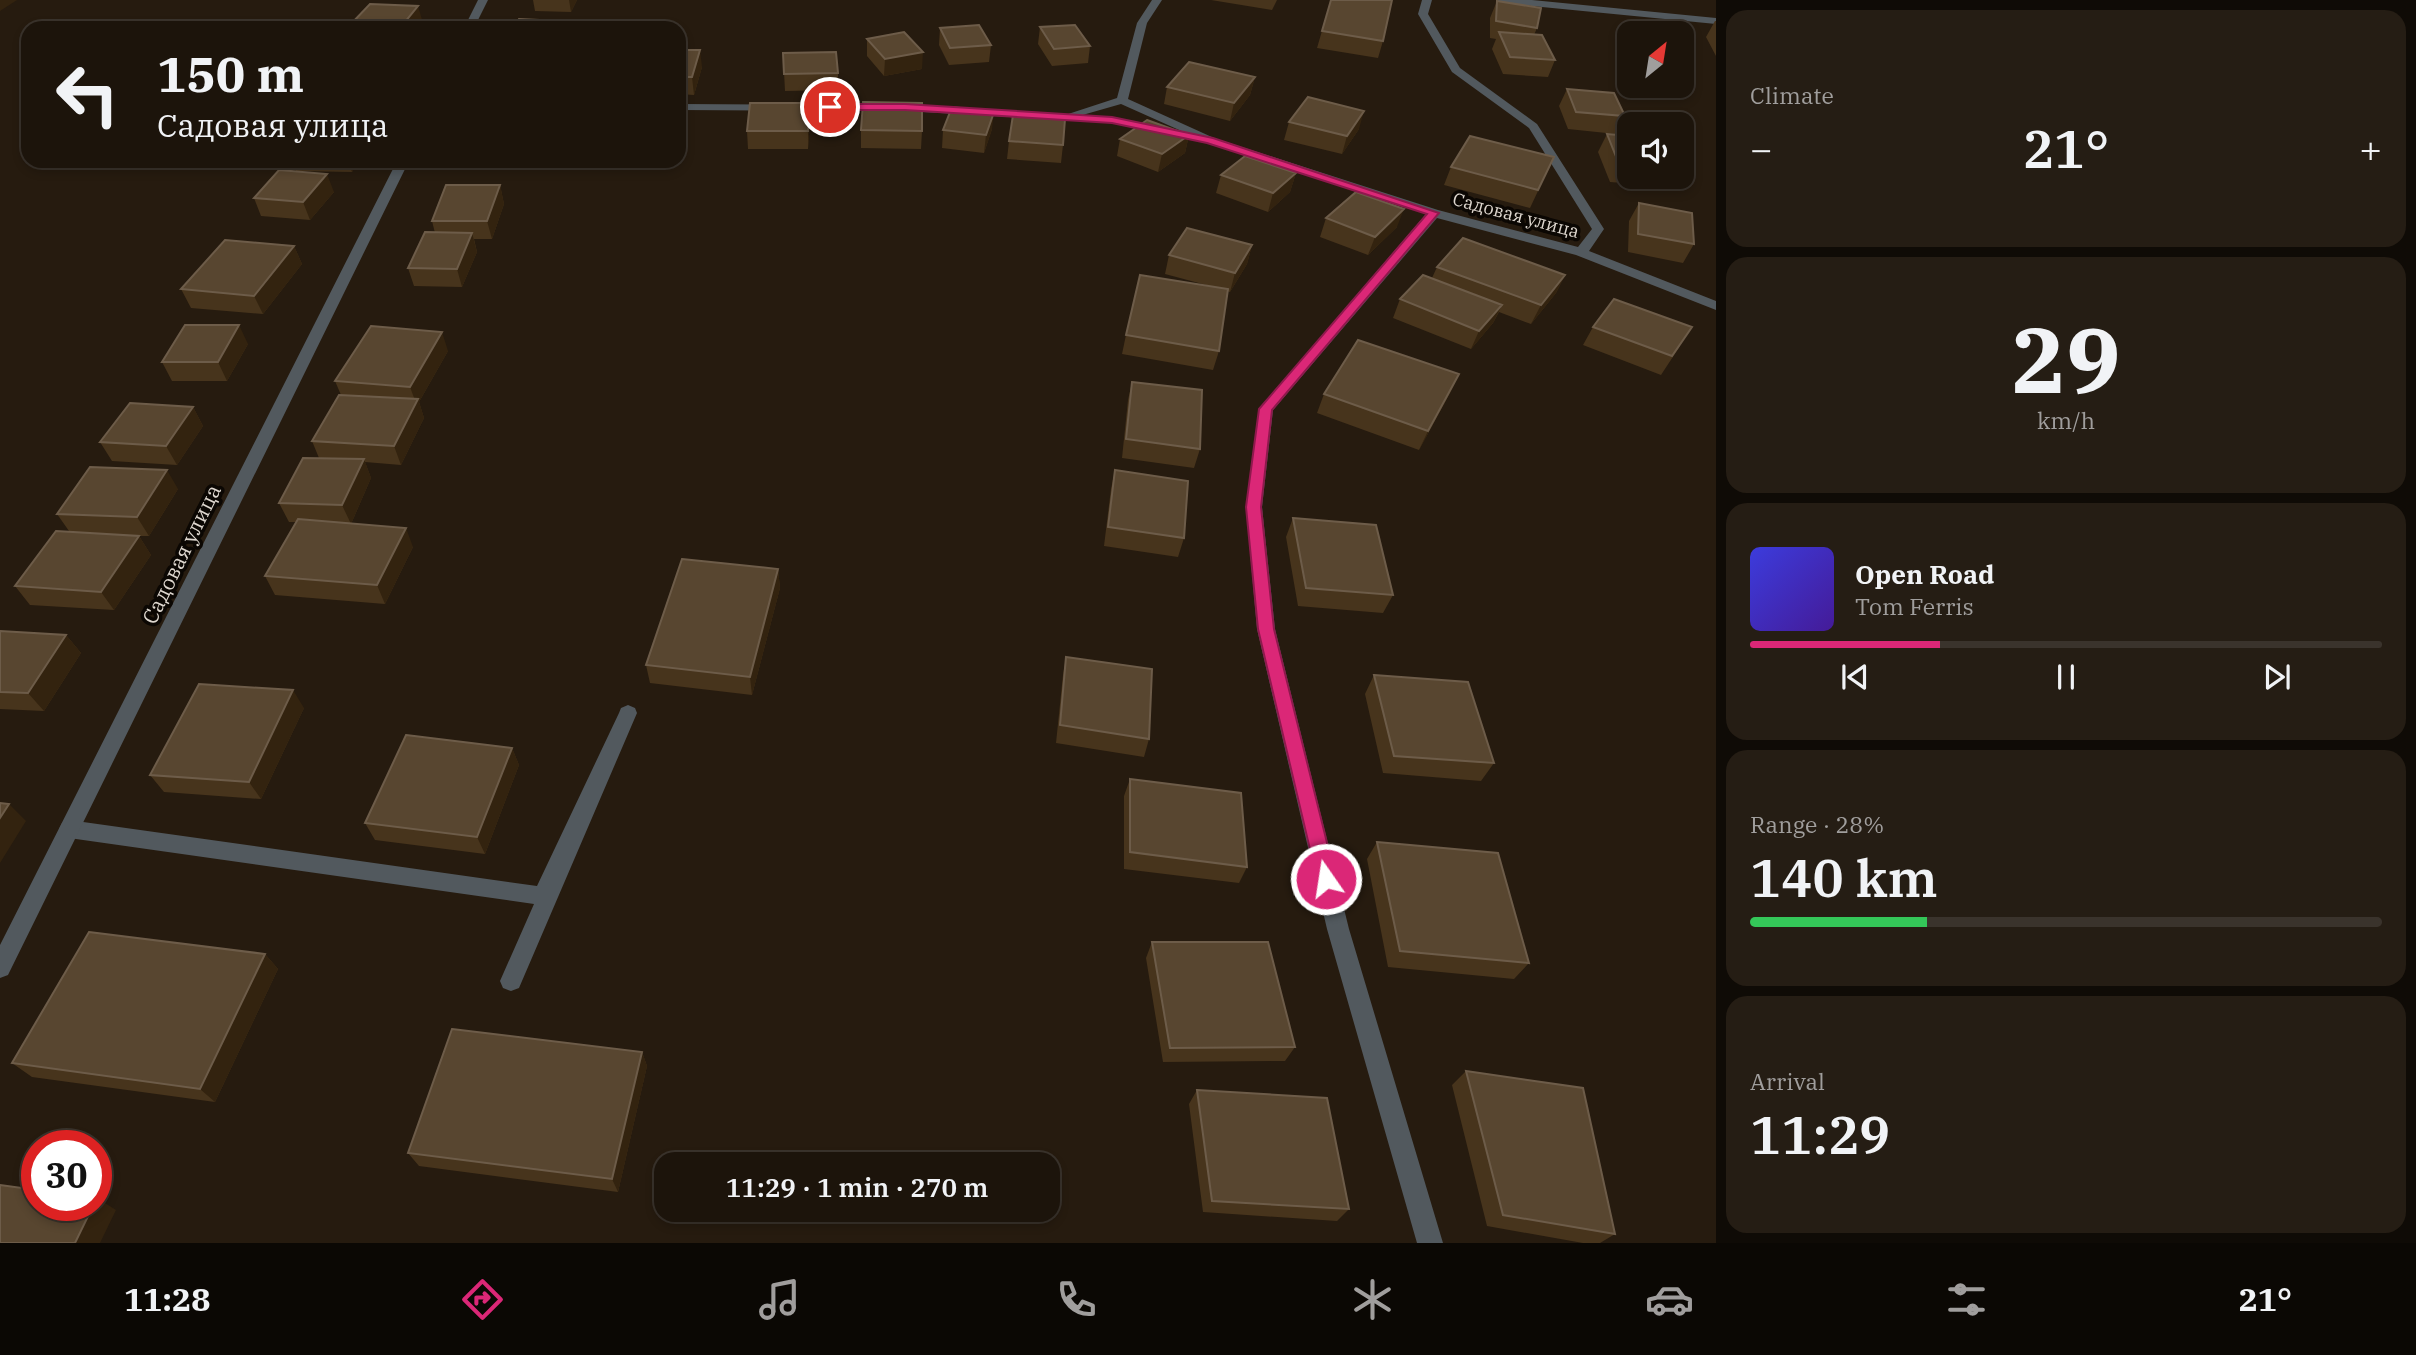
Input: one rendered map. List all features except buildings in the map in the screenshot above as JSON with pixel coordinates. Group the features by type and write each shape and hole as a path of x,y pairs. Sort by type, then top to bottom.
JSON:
{"street":[{"path":"472,21 483,0"},
{"path":"1122,100 1142,23 1157,0"},
{"path":"1427,0 1423,14 1457,70 1533,126 1598,229 1581,252"},
{"path":"1502,0 1716,20"},
{"path":"1065,117 1122,100 1210,140"},
{"name":"Садовая улица","path":"686,107 905,107 1112,120 1210,140 1434,213 1581,252 1716,306"},
{"name":"Садовая улица","path":"0,968 400,168"},
{"path":"1430,1243 1338,929 1266,629 1254,507 1266,409 1434,213"},
{"path":"69,829 543,895 628,713 511,981"}],"route":[{"path":"830,107 905,107 1112,120 1210,140 1434,213 1266,409 1254,507 1266,629 1326,879"}]}
